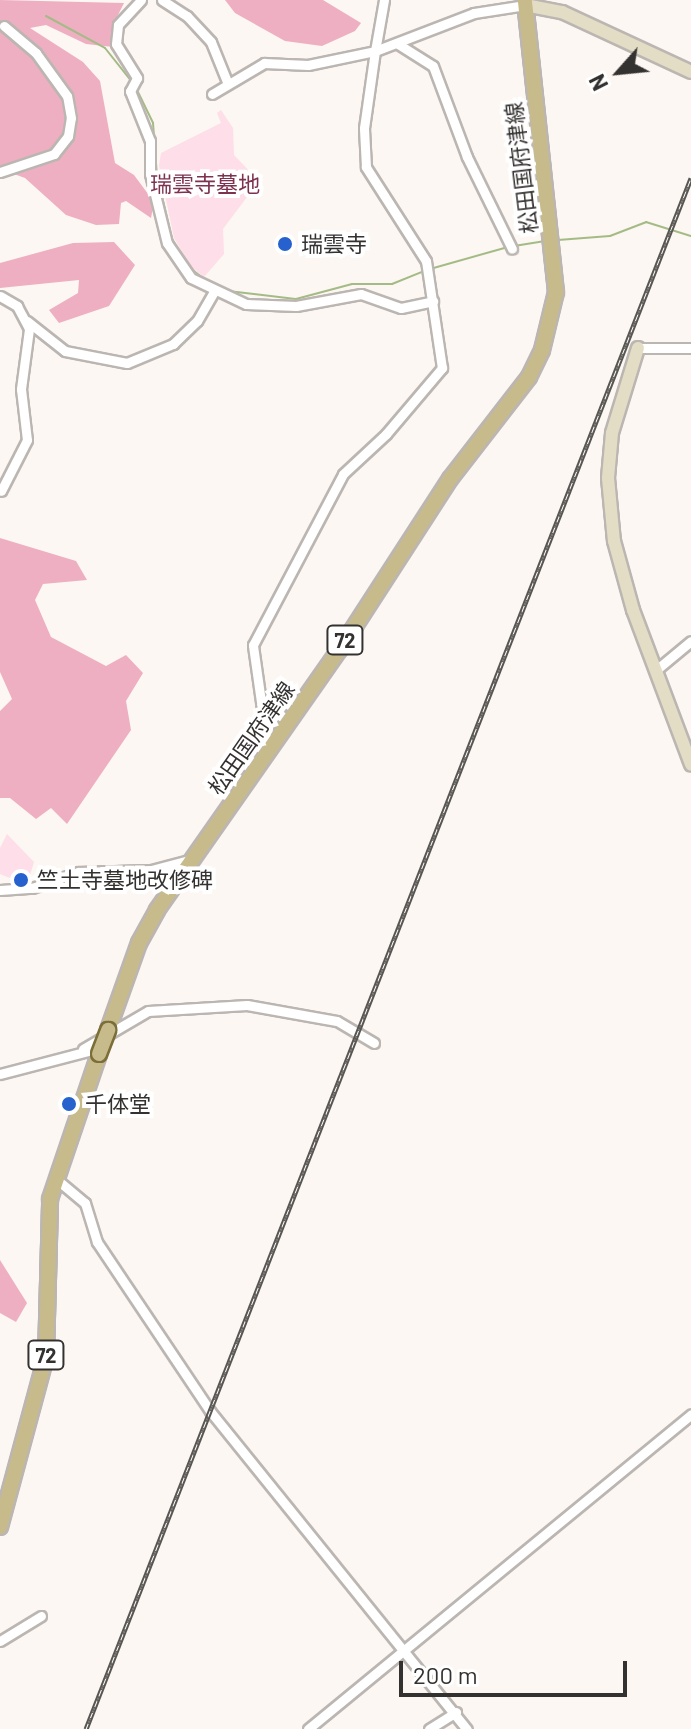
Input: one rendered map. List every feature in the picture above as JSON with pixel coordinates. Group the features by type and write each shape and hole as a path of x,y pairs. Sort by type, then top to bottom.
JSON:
{"main road":[{"name":"松田国府津線","path":"0,1527 46,1357 47,1226 55,1178 139,943 450,479 529,377 551,321 556,292 552,240 525,3"}],"street":[{"path":"141,0 116,35 150,141 150,174 167,243 191,278 214,292 250,304 296,306 361,294 401,308 433,301"},
{"path":"162,0 187,16 211,42 228,84"},
{"path":"268,751 253,645 343,474 386,434 442,368 428,268 366,167 364,128 384,0"},
{"path":"212,94 264,63 308,65 375,51 474,13 525,3 562,12 691,72"},
{"path":"0,172 54,154 68,136 71,118 67,96 36,53 4,26"},
{"path":"398,44 433,66 467,157 511,246"},
{"path":"0,296 17,306 27,321 65,351 127,363 173,344 197,321 214,292"},
{"path":"1,491 27,440 21,389 27,321"},
{"path":"691,348 638,348 612,433 608,478 614,541 656,670 691,764"},
{"path":"656,670 691,641"},
{"path":"0,890 32,888 78,872 151,870 193,859"},
{"path":"0,1074 83,1049 111,1037 148,1011 247,1005 337,1021 374,1043"},
{"path":"115,1008 130,1021"},
{"path":"83,1049 98,1055"},
{"path":"55,1178 85,1203 97,1242 210,1411 406,1649 467,1729"},
{"path":"308,1729 691,1414"},
{"path":"0,1641 41,1616"},
{"path":"429,1729 456,1712"}],"green space":[{"name":"瑞雲寺墓地","path":"221,110 233,128 234,155 259,181 223,229 224,254 204,277 191,267 174,238 159,166 161,153 221,123 217,113"},
{"path":"7,834 34,862 27,885 0,874 0,848"}],"shaded area":[{"path":"0,0 124,3 113,25 113,47 86,44 46,25 30,28 83,62 100,81 115,163 134,175 154,202 151,218 126,201 121,203 119,224 96,225 66,215 25,178 0,169"},
{"path":"225,0 323,0 361,23 355,31 322,46 285,41 235,13"},
{"path":"114,242 135,265 109,306 59,323 49,310 78,293 79,280 0,288 0,263 73,243"},
{"path":"0,538 76,561 87,580 43,584 35,600 51,637 106,666 126,655 143,673 126,701 131,730 67,824 51,808 36,819 10,798 0,798 0,711 12,699 0,672"},
{"path":"0,1260 27,1303 16,1322 0,1313"}],"waterway":[{"path":"46,16 105,48 132,82"},
{"path":"136,88 153,123 157,176 172,239 186,263"},
{"path":"558,240 610,236 646,222 691,236"},
{"path":"514,246 544,241"},
{"path":"430,269 508,247"},
{"path":"190,268 204,279"},
{"path":"228,291 296,299 352,284 392,284 424,271"}],"railway":[{"path":"86,1729 691,178"}],"place":[{"name":"瑞雲寺","path":"285,244"},
{"name":"竺土寺墓地改修碑","path":"21,880"},
{"name":"千体堂","path":"69,1104"}]}
